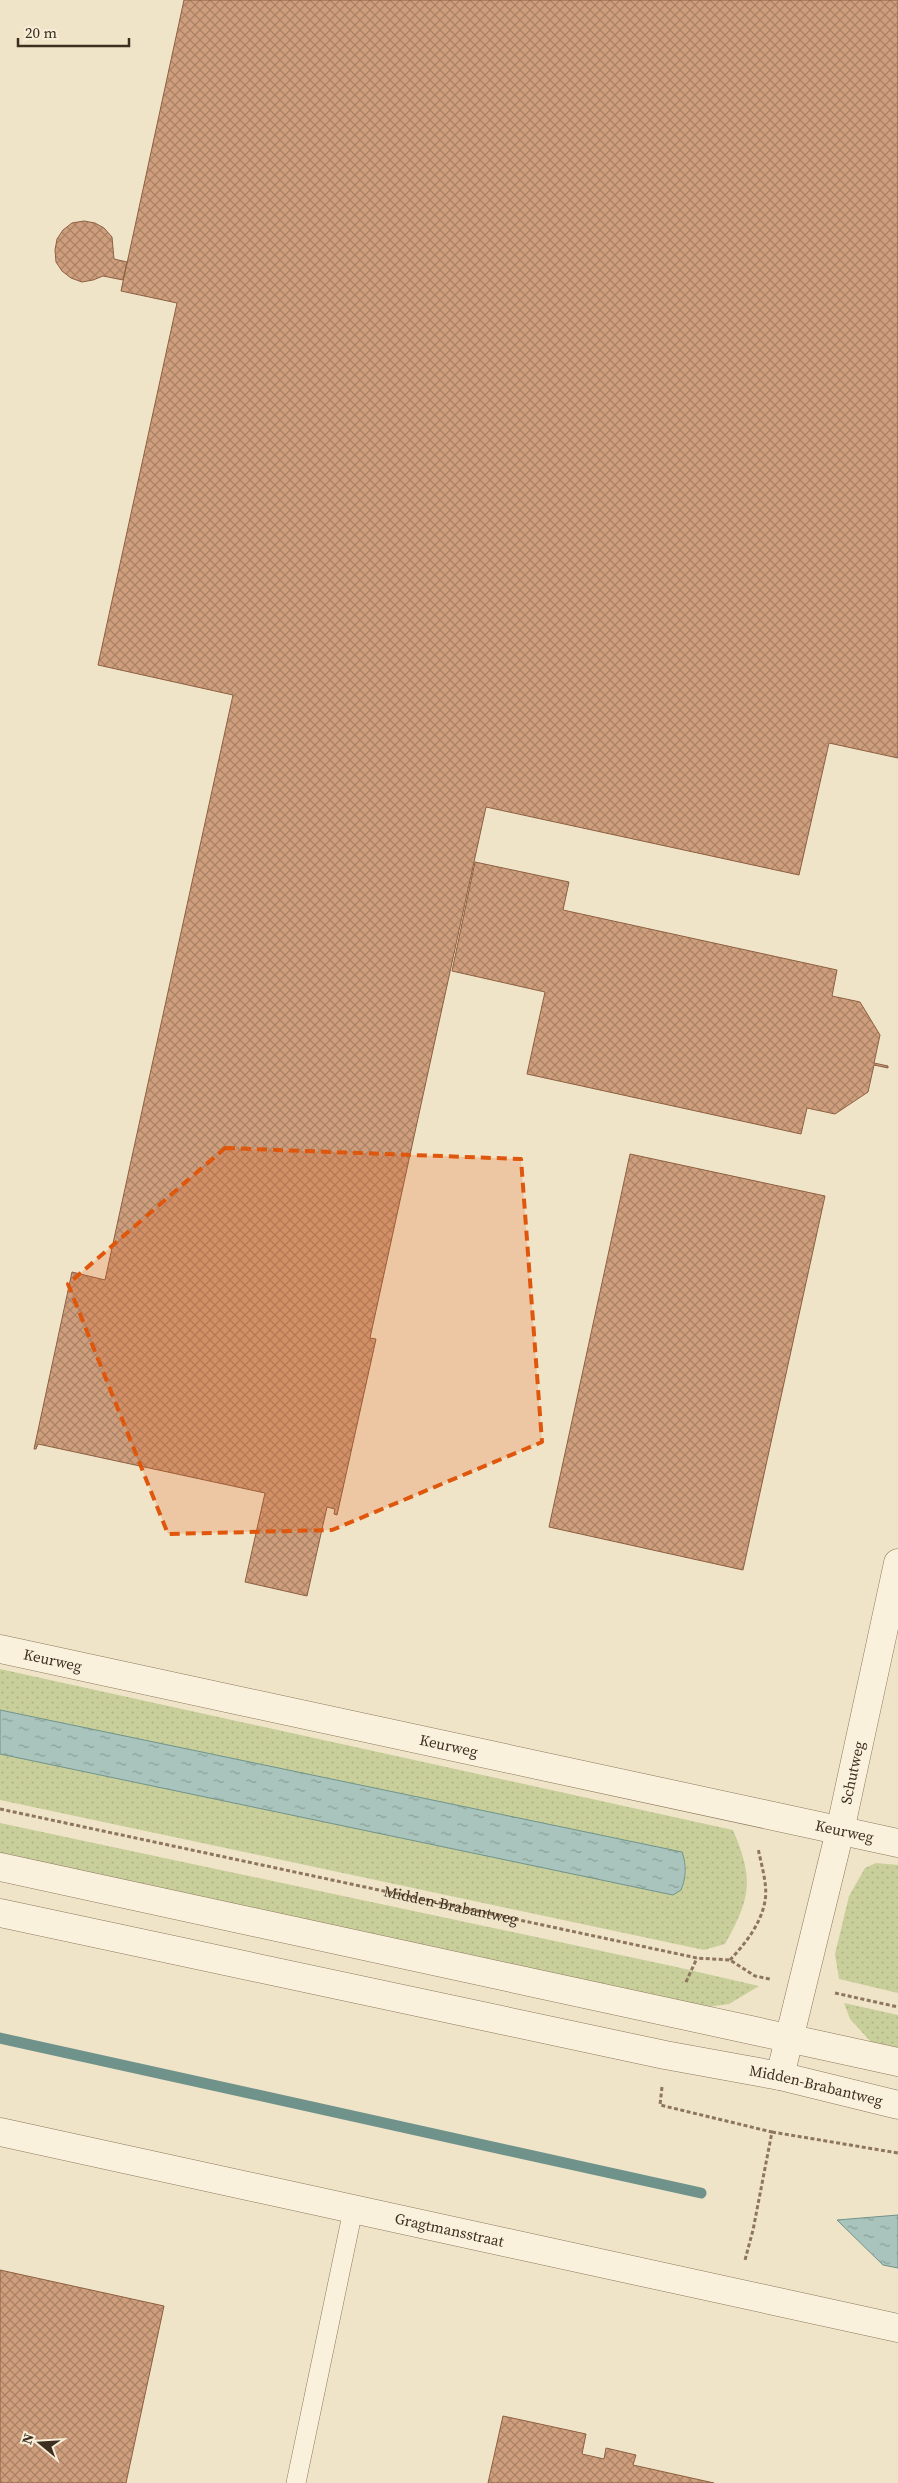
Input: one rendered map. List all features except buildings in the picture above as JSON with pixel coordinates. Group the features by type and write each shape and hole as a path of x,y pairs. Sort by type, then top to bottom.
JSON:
{"street":[{"name":"Schutweg","path":"780,2076 840,1831 898,1563"},
{"name":"Keurweg","path":"0,1649 898,1843"},
{"path":"0,1868 898,2062"},
{"name":"Midden-Brabantweg","path":"0,1914 665,2055 780,2076 898,2105"},
{"name":"Gragtmansstraat","path":"0,2132 898,2328"}],"lane":[{"path":"296,2483 353,2210"}],"path":[{"name":"Midden-Brabantweg","path":"0,1809 697,1958 730,1960 755,1976 898,2007"},
{"path":"730,1960 748,1940 765,1901 763,1871 748,1810"},
{"path":"673,2012 697,1958"},
{"path":"665,2055 660,2105 772,2132 898,2153"},
{"path":"736,2292 753,2230 772,2132"}],"highlighted area":[{"path":"225,1148 521,1159 542,1442 332,1530 168,1534 68,1284"}],"green space":[{"path":"0,1669 733,1830 740,1847 747,1875 747,1888 740,1914 725,1944 704,1950 0,1800 0,1754 673,1895 684,1881 686,1871 682,1852 0,1710"},
{"path":"0,1823 759,1986 729,2004 701,2008 0,1857"},
{"path":"876,1863 898,1865 898,1993 839,1979 835,1954 849,1896 865,1868"},
{"path":"844,2003 898,2015 898,2054 871,2042 850,2019"}],"water":[{"path":"0,1710 682,1852 685,1867 684,1881 681,1890 673,1895 0,1754"},
{"path":"898,2215 898,2268 883,2265 837,2220"}],"waterway":[{"path":"0,2038 701,2193"}]}
